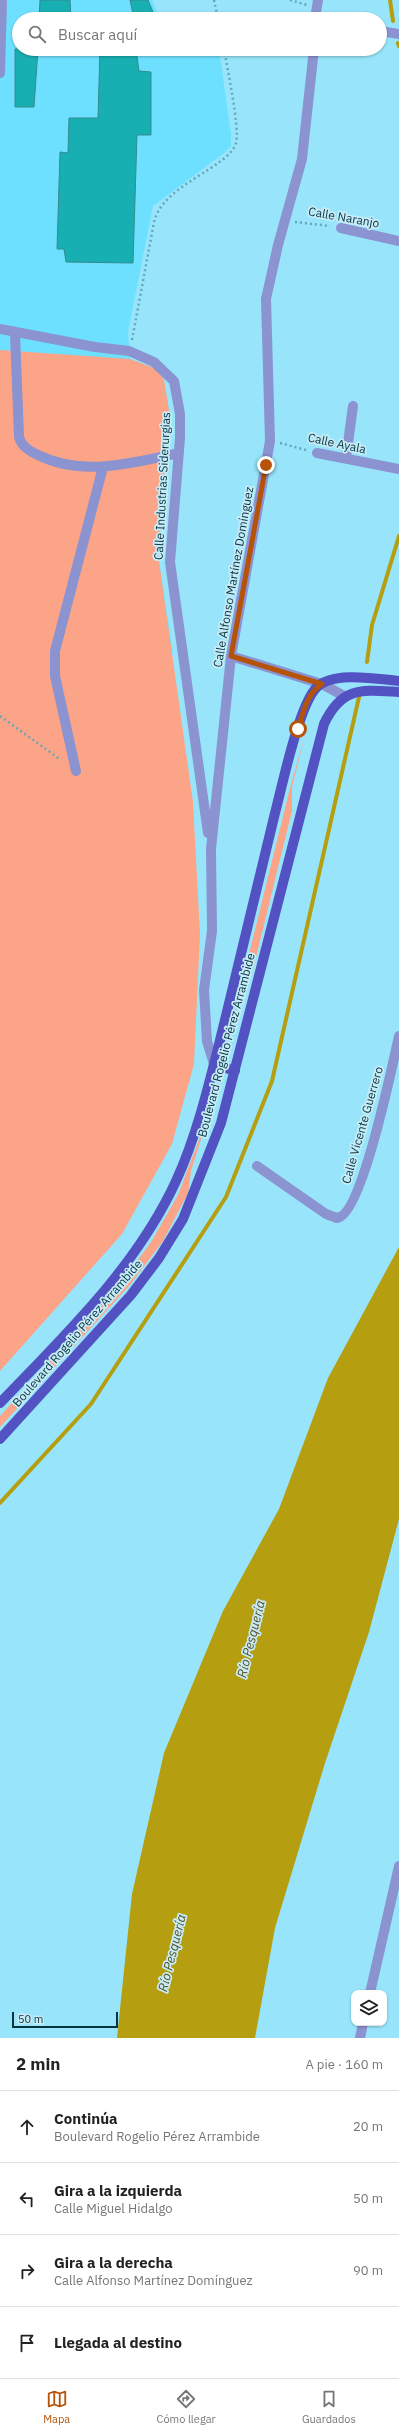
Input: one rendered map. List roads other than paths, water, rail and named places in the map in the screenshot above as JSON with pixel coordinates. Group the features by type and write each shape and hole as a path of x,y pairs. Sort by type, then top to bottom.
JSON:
{"main road":[{"path":"322,684 343,678 399,681"},
{"name":"Boulevard Rogelio Pérez Arrambide","path":"0,1403 83,1315 144,1239 176,1181 187,1152 214,1064 290,754 307,703 316,688 322,684"},
{"path":"344,696 351,692 366,690 399,692"},
{"name":"Boulevard Rogelio Pérez Arrambide","path":"0,1439 131,1295 159,1258 183,1219 212,1148 235,1071 317,745 328,714 344,696"},
{"path":"214,1064 235,1071"}],"street":[{"path":"0,73 2,0"},
{"path":"387,32 399,34"},
{"name":"Calle Alfonso Martínez Domínguez","path":"214,1064 208,1041 204,990 212,931 211,849 231,656 270,441 266,299 285,220 302,159 313,56"},
{"name":"Calle Naranjo","path":"341,228 399,241"},
{"name":"Calle Industrias Siderurgias","path":"0,329 15,334 129,351 154,362 174,381 180,414 179,453 170,550 171,574 211,849"},
{"path":"15,334 18,424 22,444 45,458 65,464 103,467 179,453"},
{"path":"346,458 353,406"},
{"name":"Calle Ayala","path":"317,452 399,469"},
{"path":"76,771 54,664 59,634 103,467"},
{"path":"231,656 322,684 344,696"},
{"name":"Calle Vicente Guerrero","path":"257,1166 326,1214 341,1218 353,1202 366,1166 399,1036"},
{"path":"371,1990 399,1866"},
{"path":"360,2038 362,2026"}],"water":[{"name":"Río Pesquería","path":"399,1247 399,1519 369,1632 325,1763 275,1928 255,2038 117,2038 132,1894 164,1753 223,1611 279,1509 328,1378"}],"waterway":[{"path":"390,0 393,21"},
{"path":"367,662 372,625 399,536"},
{"path":"0,1503 91,1404 226,1197 272,1081 359,697"}]}
